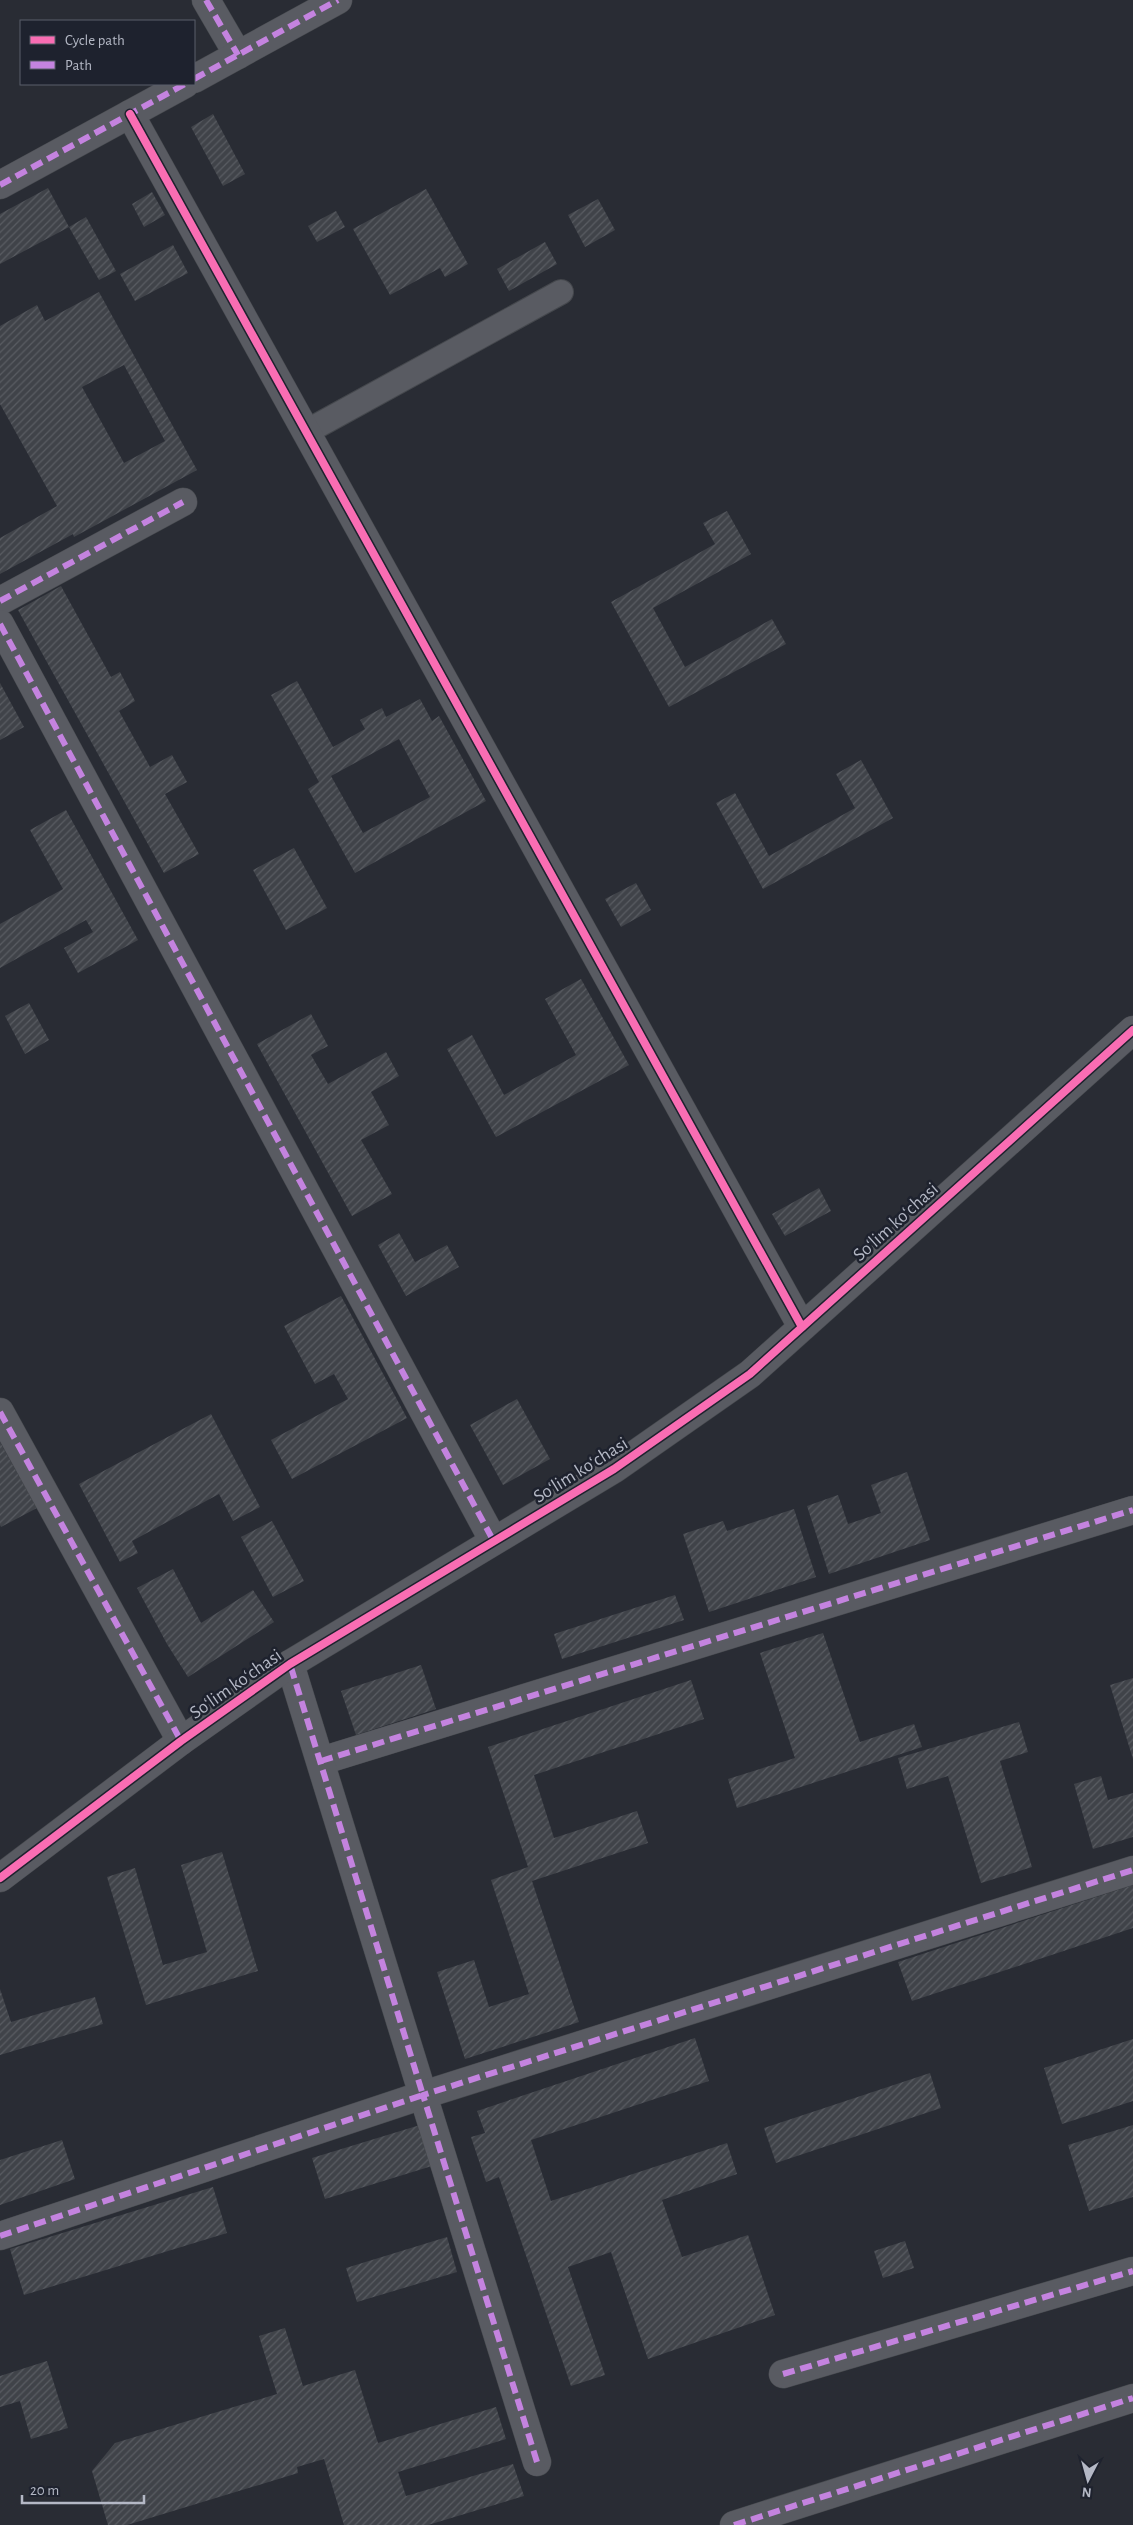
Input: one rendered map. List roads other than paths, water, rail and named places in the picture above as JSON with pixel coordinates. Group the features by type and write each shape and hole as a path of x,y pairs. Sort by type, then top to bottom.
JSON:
{"street":[{"path":"206,0 238,55"},
{"path":"195,78 338,0"},
{"path":"0,185 183,85"},
{"path":"130,114 802,1327"},
{"path":"0,601 183,502"},
{"path":"0,624 493,1540"},
{"name":"Soʻlim koʻchasi","path":"0,1878 181,1741 290,1664 493,1540 614,1469 750,1374 1133,1030"},
{"path":"0,1412 181,1741"},
{"path":"321,1761 1133,1510"},
{"path":"290,1664 537,2462"},
{"path":"0,2236 423,2095 1133,1870"},
{"path":"783,2374 1133,2271"},
{"path":"734,2525 1133,2398"}],"lane":[{"path":"306,432 561,292"}]}
